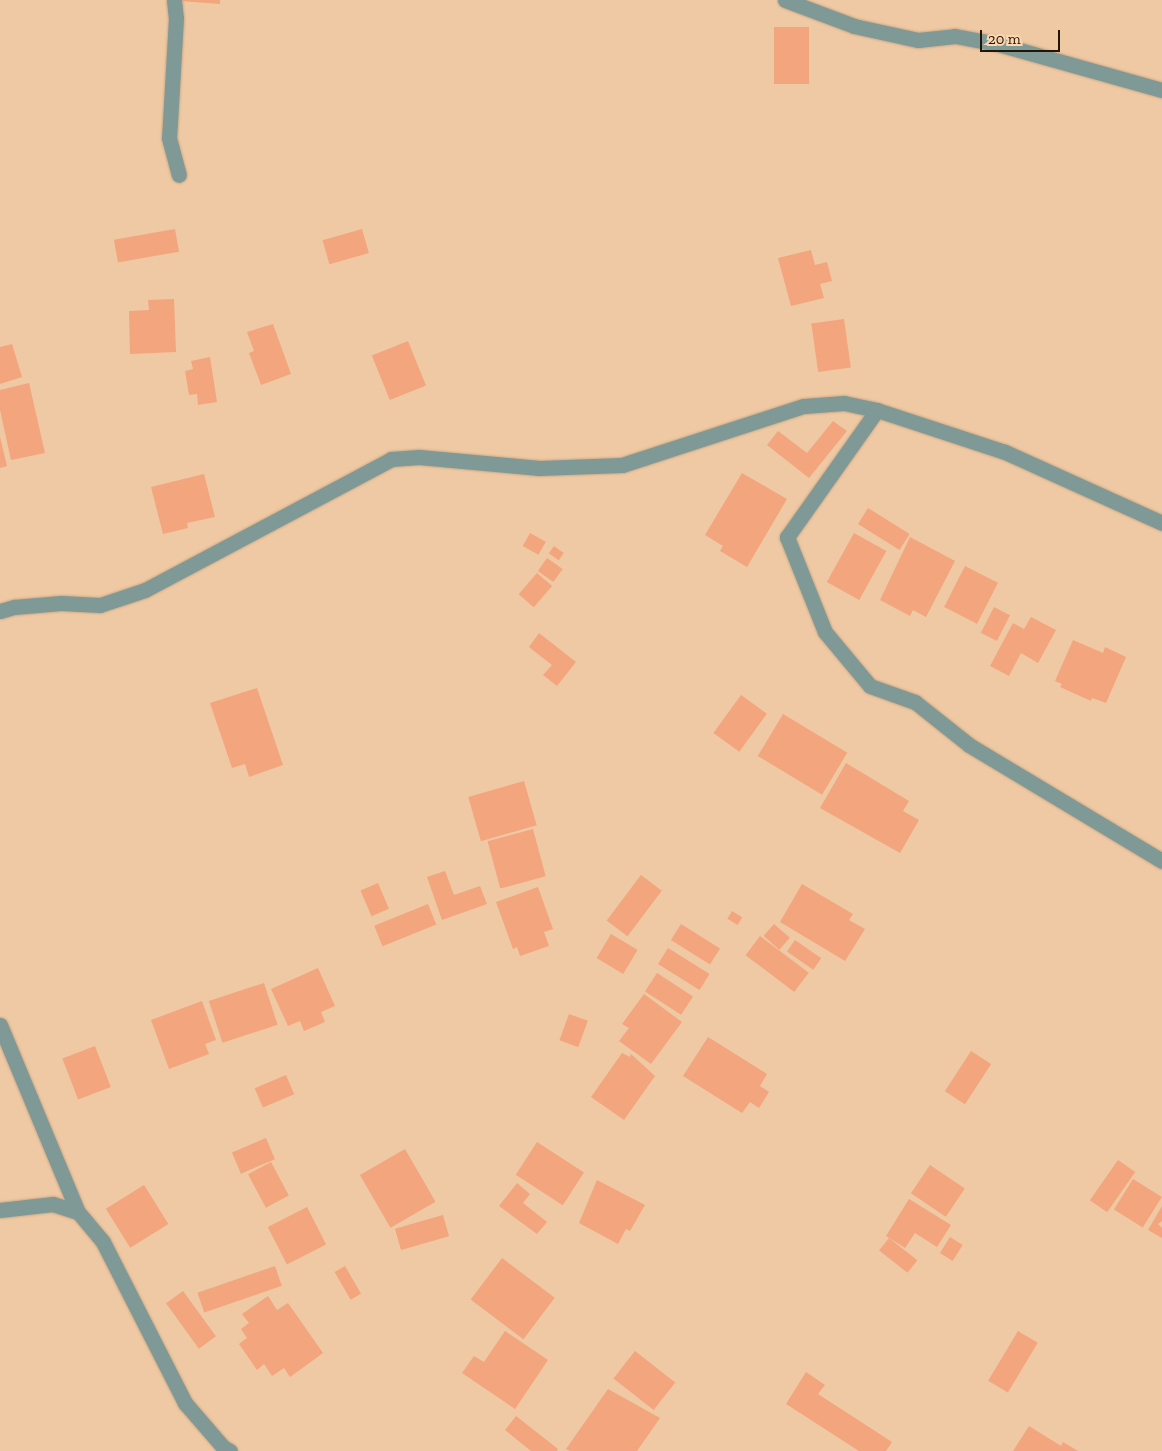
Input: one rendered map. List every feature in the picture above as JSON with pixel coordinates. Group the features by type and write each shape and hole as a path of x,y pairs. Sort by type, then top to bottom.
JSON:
{"street":[{"path":"174,0 176,18 169,138 179,175"},
{"path":"785,0 854,26 918,40 955,36 998,44 1162,90"},
{"path":"0,611 14,607 61,604 100,605 144,590 391,459 420,457 539,468 614,466 804,406 844,403 878,410 1006,452 1162,523"},
{"path":"878,410 788,537 824,632 870,686 915,702 969,745 1162,861"},
{"path":"0,1025 78,1212 103,1242 185,1403 223,1447 230,1451"},
{"path":"0,1210 53,1204 78,1212"}],"building":[{"path":"166,0 220,0 220,4"},
{"path":"774,27 809,27 809,84 774,84"},
{"path":"175,229 179,252 118,262 114,240"},
{"path":"362,229 369,253 329,264 323,240"},
{"path":"811,250 815,265 827,262 832,281 820,284 824,298 791,306 778,258"},
{"path":"174,299 176,352 130,354 129,311 149,310 148,300"},
{"path":"844,319 851,368 818,372 811,324"},
{"path":"273,324 291,374 261,385 249,353 254,351 247,332"},
{"path":"408,341 426,386 390,400 372,356"},
{"path":"12,344 22,377 0,384 0,347"},
{"path":"210,357 217,402 198,405 197,394 189,395 185,371 193,369 191,361"},
{"path":"29,383 45,453 11,460 0,410 0,390"},
{"path":"833,421 847,431 809,478 767,445 778,431 807,453"},
{"path":"0,437 7,466 0,468"},
{"path":"742,473 787,499 747,567 720,551 723,546 705,535"},
{"path":"204,474 215,517 187,523 188,528 163,534 151,487"},
{"path":"868,508 910,534 899,550 858,524"},
{"path":"530,533 546,542 538,555 523,546"},
{"path":"854,533 886,551 859,600 827,582"},
{"path":"910,537 955,561 926,617 913,610 910,616 880,600"},
{"path":"554,546 564,553 559,560 549,553"},
{"path":"547,558 563,569 553,582 538,571"},
{"path":"965,566 998,583 977,624 944,607"},
{"path":"537,573 552,586 534,607 519,594"},
{"path":"994,607 1010,615 997,641 981,633"},
{"path":"1031,617 1056,630 1038,663 1021,653 1009,676 990,666 1013,623 1024,629"},
{"path":"539,633 576,662 557,686 543,675 552,665 529,647"},
{"path":"1073,640 1103,653 1105,647 1126,657 1106,703 1092,698 1091,701 1060,687 1062,684 1055,681"},
{"path":"257,688 283,765 249,777 245,764 232,768 210,703"},
{"path":"741,695 767,714 739,752 713,733"},
{"path":"783,714 847,753 822,795 758,756"},
{"path":"846,763 909,801 903,811 919,820 900,853 820,808"},
{"path":"524,781 537,825 481,841 468,797"},
{"path":"533,829 546,876 500,888 488,841"},
{"path":"445,871 454,895 480,886 487,904 442,920 427,877"},
{"path":"641,875 662,891 627,936 607,921"},
{"path":"378,883 389,909 371,916 361,890"},
{"path":"802,884 853,914 849,920 865,929 845,961 780,922"},
{"path":"538,887 553,929 544,932 549,946 520,956 517,947 513,949 496,902"},
{"path":"428,904 436,924 382,946 374,926"},
{"path":"732,911 742,917 738,925 727,919"},
{"path":"681,924 720,948 710,964 671,940"},
{"path":"774,924 790,938 779,950 764,936"},
{"path":"611,934 638,950 623,974 597,958"},
{"path":"760,936 809,973 794,992 746,955"},
{"path":"795,940 821,958 813,970 787,951"},
{"path":"668,948 710,974 699,990 658,964"},
{"path":"318,968 335,1006 321,1012 325,1022 304,1031 300,1021 288,1026 271,989"},
{"path":"657,973 693,996 681,1015 645,991"},
{"path":"264,983 278,1025 222,1043 209,1001"},
{"path":"644,994 682,1022 651,1064 619,1041 629,1028 622,1024"},
{"path":"202,1001 216,1040 205,1044 209,1054 169,1069 151,1020"},
{"path":"569,1014 588,1021 578,1047 559,1040"},
{"path":"708,1037 767,1074 760,1086 769,1092 759,1108 750,1102 742,1113 683,1076"},
{"path":"95,1046 111,1087 78,1100 62,1059"},
{"path":"971,1051 991,1064 965,1104 945,1091"},
{"path":"622,1053 630,1057 631,1054 655,1076 624,1120 591,1097"},
{"path":"286,1075 294,1094 263,1108 255,1088"},
{"path":"266,1138 275,1159 241,1174 232,1152"},
{"path":"537,1142 584,1172 563,1205 516,1175"},
{"path":"405,1149 436,1202 390,1228 360,1175"},
{"path":"1118,1160 1135,1172 1107,1212 1090,1200"},
{"path":"271,1162 289,1196 266,1208 248,1174"},
{"path":"930,1165 965,1188 946,1217 911,1193"},
{"path":"1133,1179 1162,1197 1143,1228 1114,1210"},
{"path":"597,1180 645,1205 630,1231 626,1229 618,1244 579,1223"},
{"path":"517,1183 530,1194 523,1203 547,1222 537,1234 499,1206"},
{"path":"144,1185 168,1224 130,1248 106,1209"},
{"path":"909,1199 951,1225 937,1247 915,1233 905,1248 886,1236"},
{"path":"1162,1206 1162,1221 1158,1224 1162,1228 1162,1238 1148,1230"},
{"path":"307,1207 326,1244 287,1264 268,1227"},
{"path":"443,1215 449,1236 401,1250 395,1229"},
{"path":"950,1237 963,1245 953,1261 940,1253"},
{"path":"889,1238 917,1260 908,1273 879,1251"},
{"path":"502,1258 555,1298 523,1339 471,1300"},
{"path":"275,1266 282,1286 204,1313 197,1293"},
{"path":"345,1266 361,1294 351,1300 335,1272"},
{"path":"183,1291 216,1336 199,1349 166,1303"},
{"path":"268,1296 277,1310 288,1303 323,1353 290,1377 284,1368 272,1376 264,1364 257,1370 239,1344 247,1338 241,1329 249,1323 242,1314"},
{"path":"505,1331 548,1360 515,1409 462,1373 474,1356 484,1362"},
{"path":"1018,1331 1038,1343 1008,1393 988,1381"},
{"path":"635,1351 675,1382 654,1410 613,1379"},
{"path":"806,1372 825,1385 818,1394 892,1442 886,1451 859,1451 786,1404"},
{"path":"608,1389 660,1418 637,1451 570,1451 566,1449"},
{"path":"516,1416 558,1449 557,1451 531,1451 505,1430"},
{"path":"1029,1426 1061,1446 1063,1442 1078,1451 1013,1451"}]}
